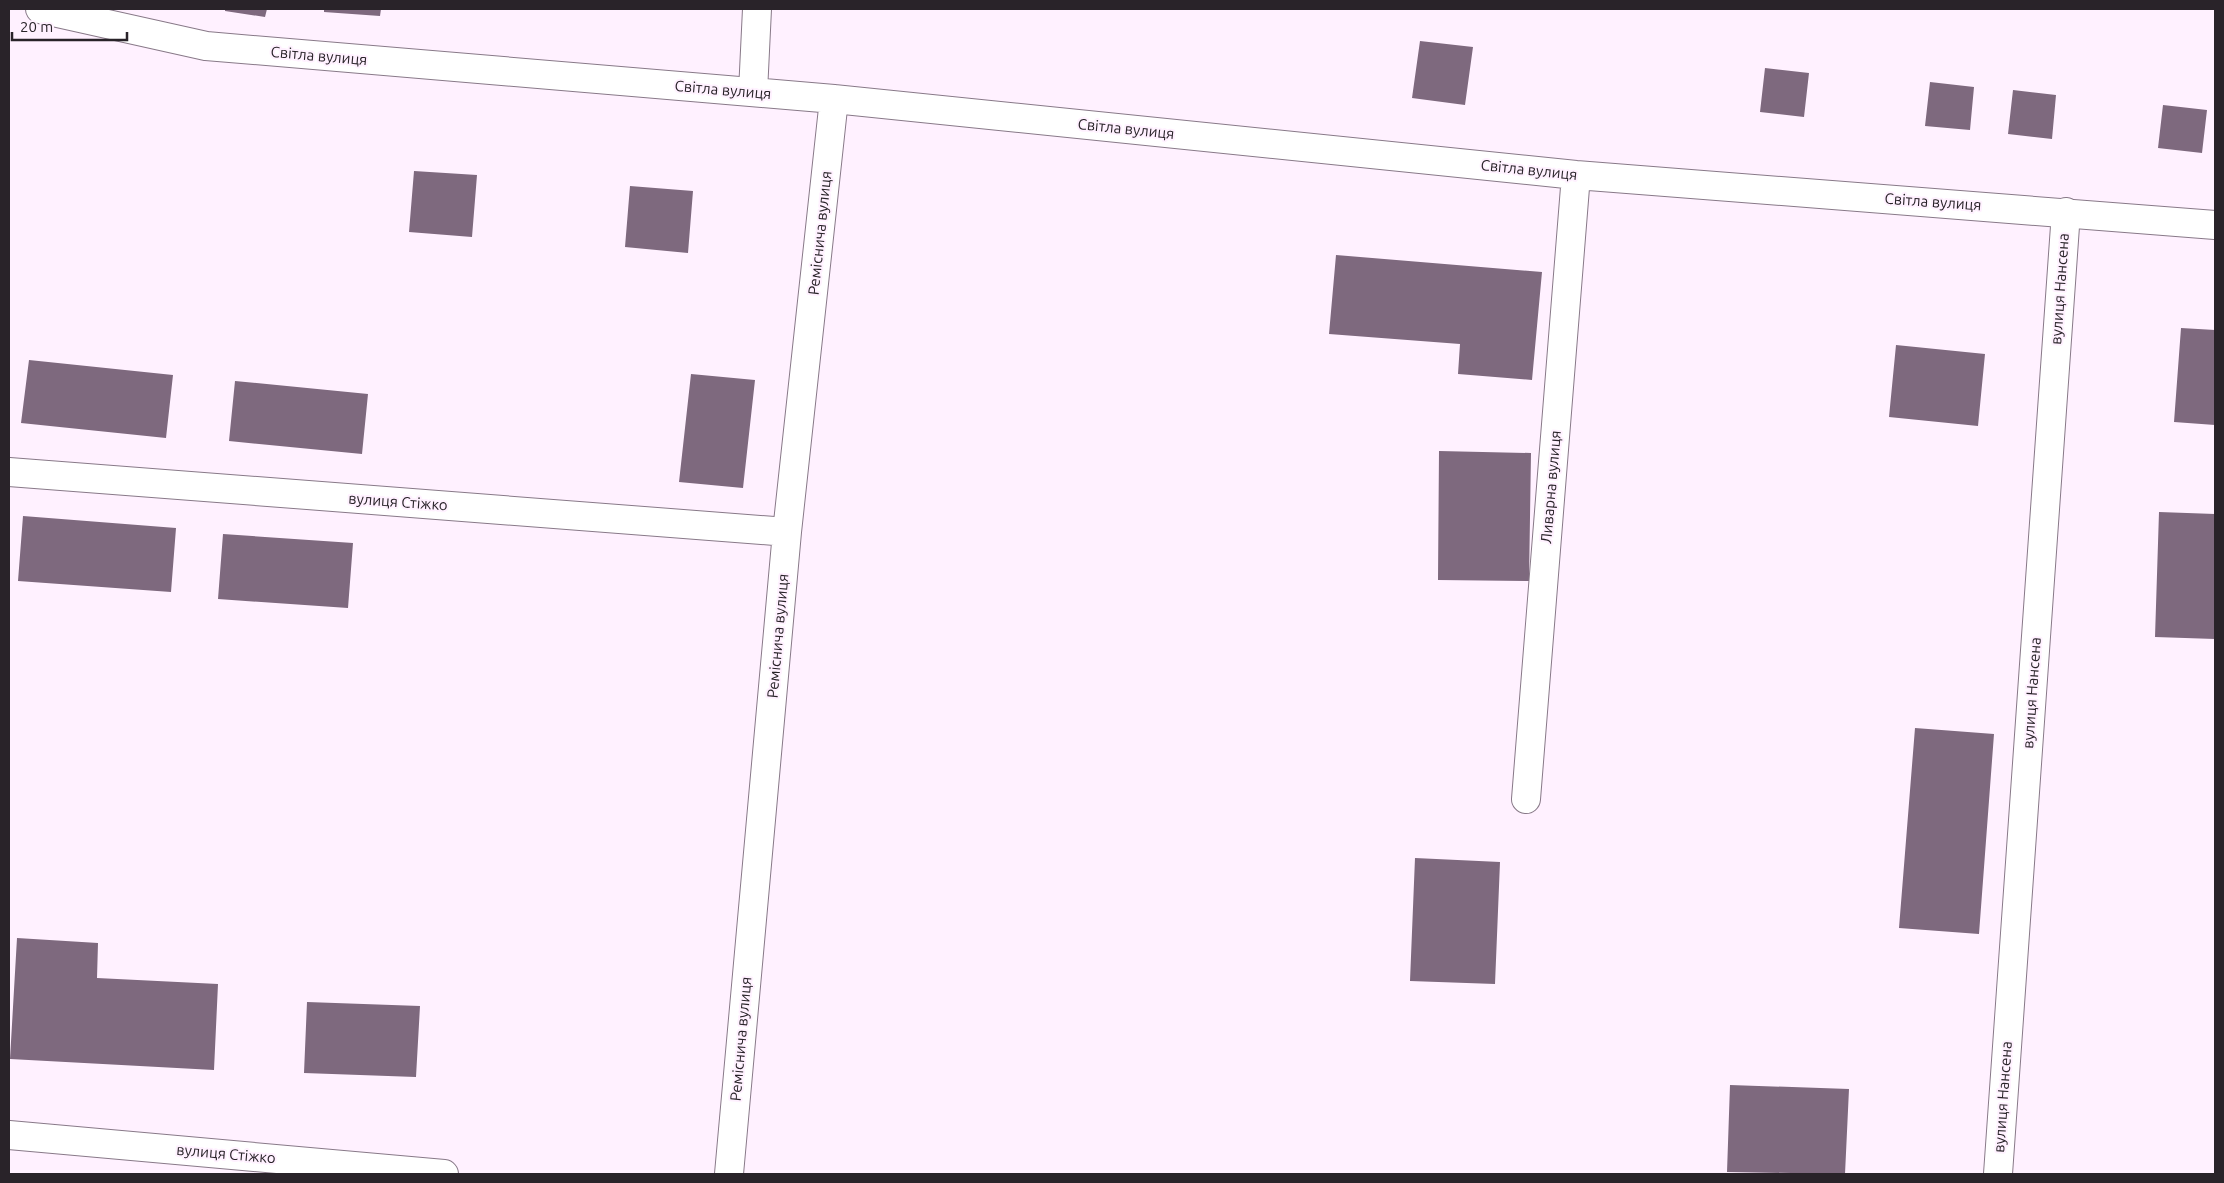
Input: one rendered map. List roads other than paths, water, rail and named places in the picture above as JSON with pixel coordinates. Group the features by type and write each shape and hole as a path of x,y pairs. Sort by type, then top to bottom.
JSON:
{"street":[{"name":"Світла вулиця","path":"40,9 206,46 834,99 1576,175 2215,225"},
{"path":"753,92 756,9"},
{"name":"Реміснича вулиця","path":"729,1174 787,532 834,99"},
{"name":"Ливарна вулиця","path":"1526,799 1576,175"},
{"name":"вулиця Нансена","path":"1998,1174 2066,212"},
{"name":"вулиця Стіжко","path":"9,472 787,532"},
{"name":"вулиця Стіжко","path":"9,1135 444,1174"}]}
